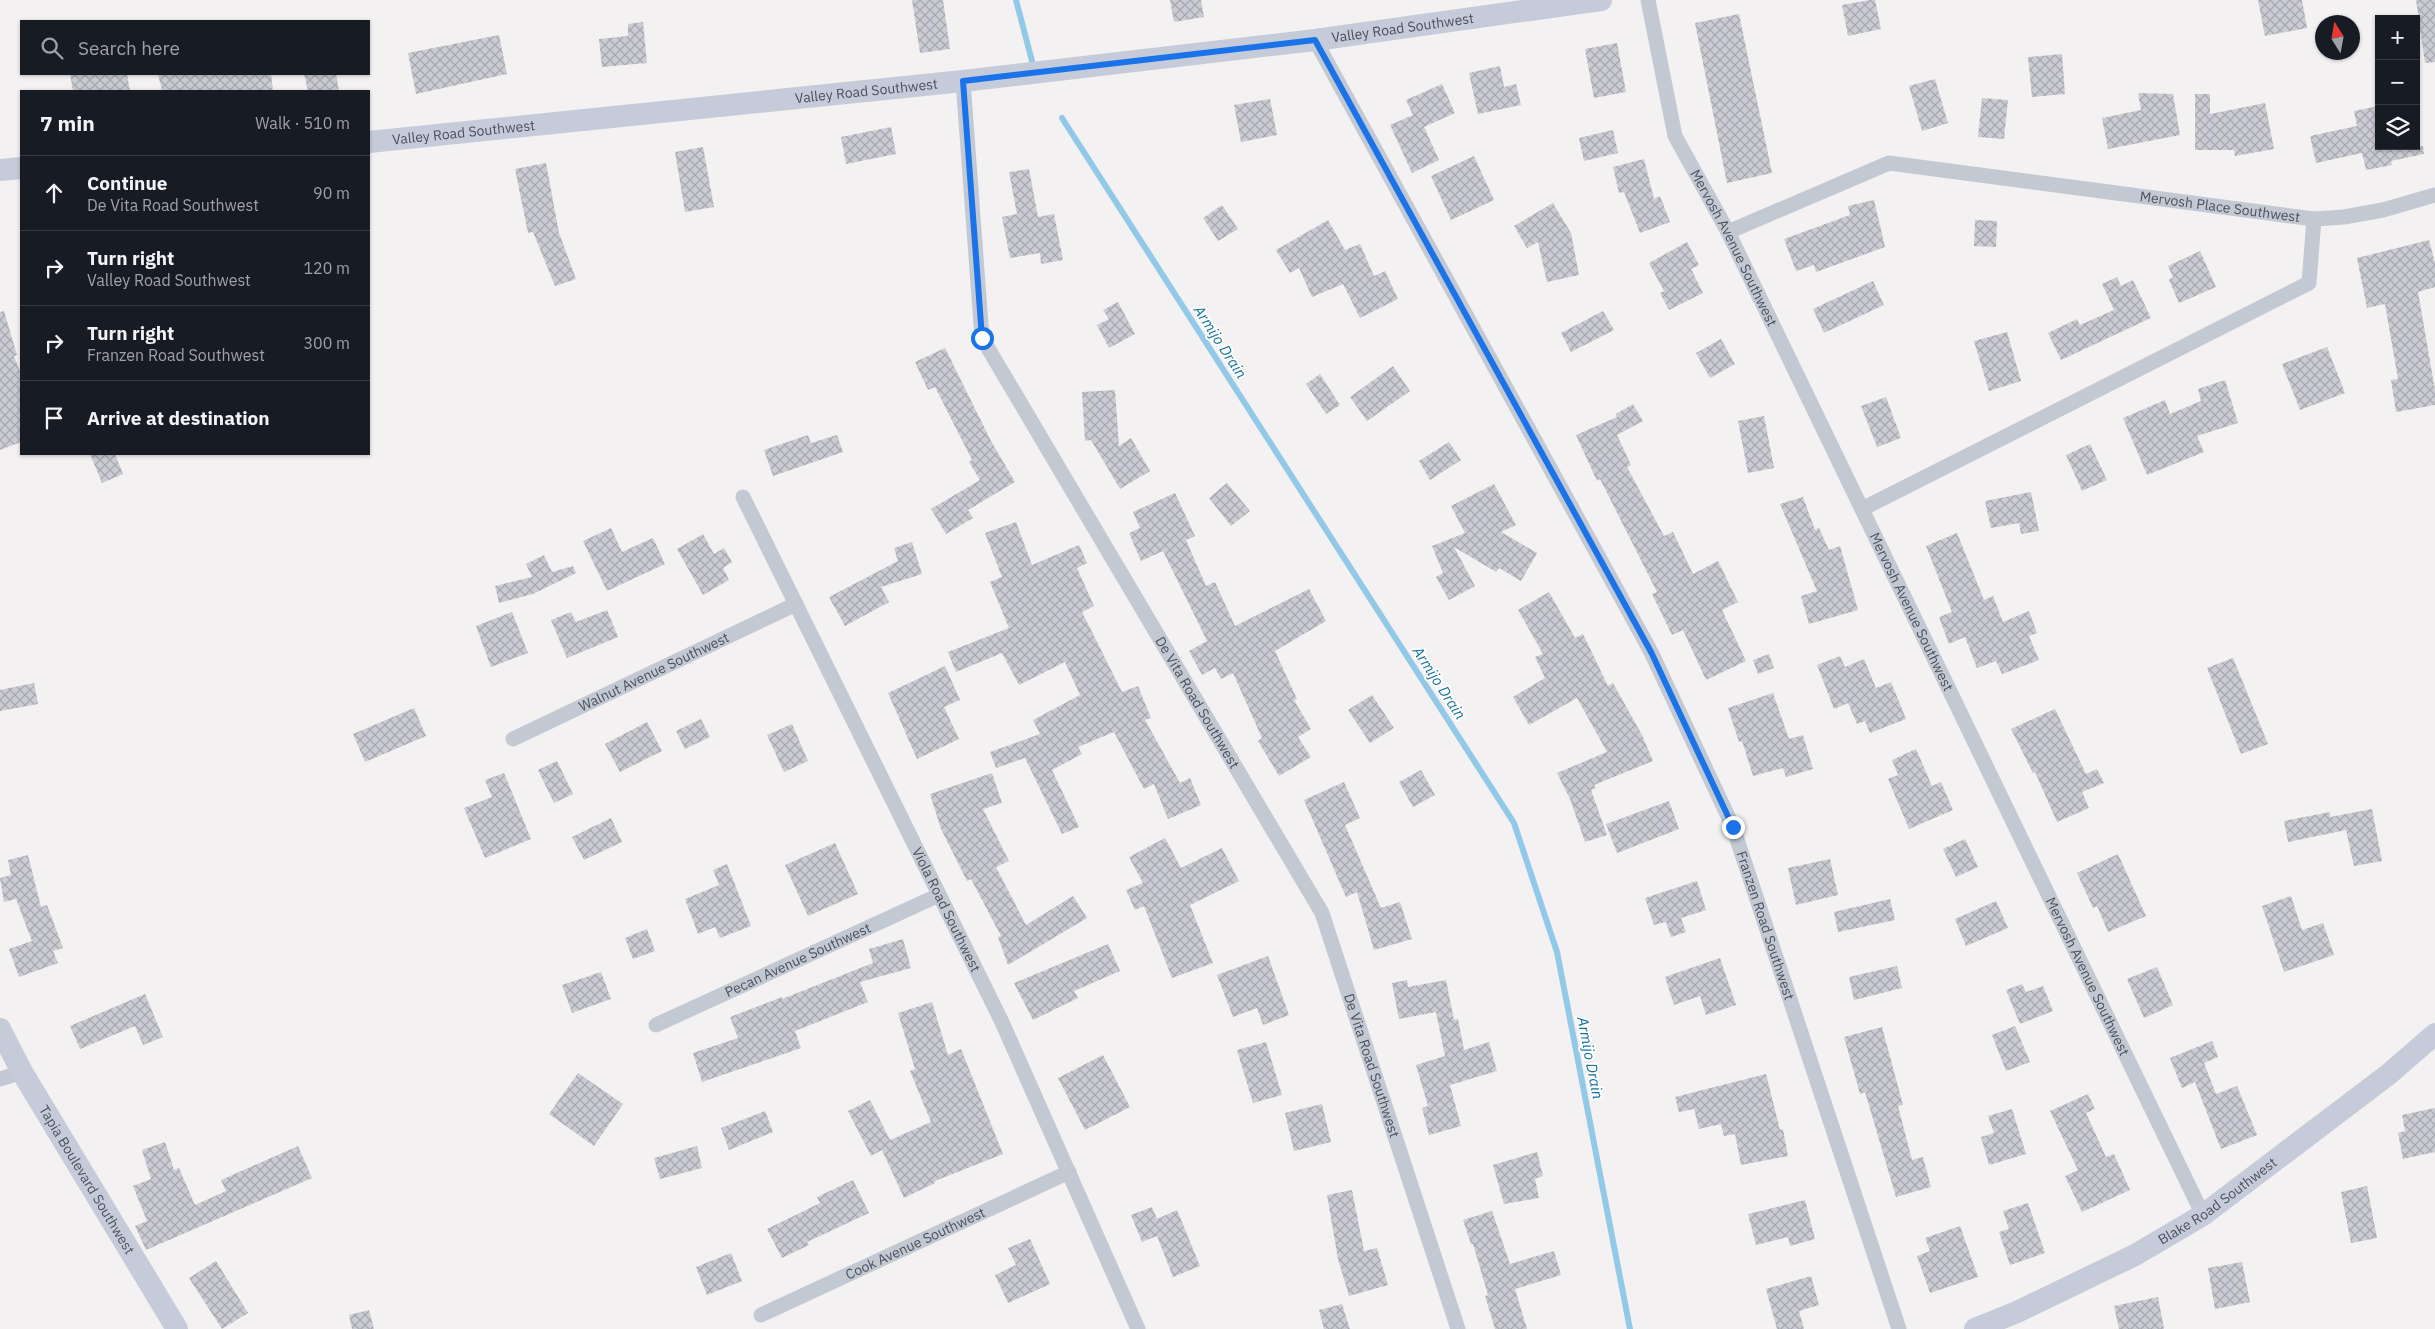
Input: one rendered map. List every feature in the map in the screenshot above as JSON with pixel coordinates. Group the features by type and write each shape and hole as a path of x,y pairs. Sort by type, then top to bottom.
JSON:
{"street":[{"name":"Valley Road Southwest","path":"370,142 963,81 1315,40 1565,3 1601,0"},
{"name":"Mervosh Avenue Southwest","path":"1648,0 1675,136 1728,232 2203,1215"},
{"name":"Franzen Road Southwest","path":"1315,40 1651,652 1733,827 1900,1329"},
{"name":"De Vita Road Southwest","path":"963,81 982,338 1322,914 1458,1329"},
{"name":"Mervosh Place Southwest","path":"1728,232 1889,163 2314,219 2309,283 1862,509"},
{"path":"0,170 20,168"},
{"path":"2314,219 2344,217 2376,211 2435,195"},
{"name":"Viola Road Southwest","path":"743,497 1001,1020 1138,1329"},
{"name":"Walnut Avenue Southwest","path":"513,739 796,604"},
{"name":"Pecan Avenue Southwest","path":"656,1025 939,895"},
{"name":"Tapia Boulevard Southwest","path":"0,1029 22,1072 176,1329"},
{"name":"Blake Road Southwest","path":"1976,1329 2017,1312 2135,1255 2203,1215 2389,1074 2435,1034"},
{"path":"0,1079 22,1072"},
{"name":"Cook Avenue Southwest","path":"761,1315 1068,1172"}],"building":[{"path":"912,0 943,0 950,49 920,53"},
{"path":"1170,0 1201,0 1204,17 1174,22"},
{"path":"1875,0 1881,29 1848,36 1842,5"},
{"path":"2258,0 2302,0 2307,28 2265,36"},
{"path":"2416,0 2435,0 2435,62 2425,63 2420,15 2418,15"},
{"path":"1739,14 1772,173 1727,183 1695,23"},
{"path":"643,22 647,63 602,67 599,39 628,36 628,24"},
{"path":"499,35 507,74 416,94 408,53"},
{"path":"1617,43 1626,92 1594,98 1585,49"},
{"path":"2062,54 2065,94 2032,97 2028,57"},
{"path":"1500,66 1504,87 1516,84 1521,105 1478,114 1469,73"},
{"path":"70,75 127,75 130,90 73,90"},
{"path":"158,75 271,75 273,90 162,90"},
{"path":"304,75 336,75 339,90 308,90"},
{"path":"1935,79 1948,123 1922,131 1909,86"},
{"path":"1442,84 1455,113 1424,127 1439,160 1412,173 1390,125 1413,115 1406,100"},
{"path":"2138,93 2173,94 2180,135 2108,149 2102,118 2141,110"},
{"path":"2195,94 2210,94 2210,114 2265,103 2274,149 2235,156 2234,150 2195,150"},
{"path":"1982,98 2008,100 2004,139 1978,137"},
{"path":"1270,99 1277,135 1241,142 1234,105"},
{"path":"2375,107 2375,150 2420,150 2420,146 2423,146 2424,154 2391,161 2392,165 2366,170 2362,153 2316,163 2310,136 2357,126 2354,111"},
{"path":"891,127 896,154 846,164 841,137"},
{"path":"1613,130 1618,153 1584,161 1579,138"},
{"path":"703,147 714,207 685,212 675,152"},
{"path":"1474,156 1494,200 1451,220 1431,176"},
{"path":"1644,159 1654,199 1660,196 1670,222 1640,233 1624,192 1619,193 1613,167"},
{"path":"546,163 559,233 576,279 555,286 533,232 528,233 515,169"},
{"path":"1029,169 1038,217 1054,214 1063,260 1041,264 1040,253 1010,258 1002,217 1017,214 1009,172"},
{"path":"1874,200 1885,247 1816,272 1814,265 1796,271 1784,239 1850,215 1848,206"},
{"path":"1553,203 1571,233 1579,275 1547,282 1538,242 1527,248 1514,226"},
{"path":"1222,205 1238,229 1218,241 1203,218"},
{"path":"1328,220 1345,250 1360,244 1374,276 1385,271 1398,299 1360,318 1343,284 1312,297 1299,268 1290,273 1276,250"},
{"path":"1975,220 1997,221 1996,247 1974,246"},
{"path":"2429,240 2435,263 2435,287 2418,292 2435,390 2435,405 2396,412 2391,380 2398,379 2385,304 2367,308 2357,258"},
{"path":"1687,242 1699,265 1691,269 1703,293 1669,310 1660,293 1664,291 1649,263"},
{"path":"2200,251 2216,287 2179,303 2169,280 2173,277 2168,266"},
{"path":"2117,277 2121,286 2133,280 2151,318 2061,360 2048,333 2077,319 2080,325 2114,310 2102,284"},
{"path":"1873,281 1884,305 1824,333 1813,309"},
{"path":"1118,302 1135,334 1109,348 1097,325 1109,319 1103,310"},
{"path":"4,311 17,355 14,356 20,371 20,442 0,450 0,312"},
{"path":"1603,311 1614,330 1571,352 1561,333"},
{"path":"2007,332 2021,381 1989,391 1974,341"},
{"path":"1721,339 1735,364 1710,378 1696,353"},
{"path":"2327,347 2345,393 2300,410 2282,364"},
{"path":"945,348 991,441 1015,482 968,510 973,518 946,534 931,509 980,480 969,462 972,460 935,387 928,390 915,362"},
{"path":"1393,366 1410,391 1367,421 1350,397"},
{"path":"1320,374 1340,405 1326,414 1306,384"},
{"path":"2225,380 2238,423 2197,436 2204,452 2147,475 2123,418 2165,400 2170,414 2201,401 2198,389"},
{"path":"1115,390 1119,446 1131,438 1150,471 1120,489 1091,440 1085,441 1082,392"},
{"path":"1886,397 1901,438 1877,447 1861,406"},
{"path":"1633,404 1643,421 1617,435 1631,465 1627,467 1664,536 1673,532 1693,574 1718,561 1738,602 1722,610 1746,661 1706,680 1683,630 1672,635 1652,594 1657,592 1600,479 1597,481 1576,435 1617,417 1616,414"},
{"path":"1764,416 1774,468 1748,473 1738,421"},
{"path":"808,435 811,443 837,435 843,452 773,476 764,450"},
{"path":"1449,442 1461,460 1430,480 1419,461"},
{"path":"2090,444 2107,480 2082,491 2066,455"},
{"path":"90,455 115,455 123,474 102,483"},
{"path":"1227,483 1250,511 1231,526 1209,498"},
{"path":"1494,484 1516,525 1501,532 1537,553 1521,581 1499,568 1496,572 1454,547 1475,586 1449,600 1436,577 1443,573 1432,546 1465,533 1451,506"},
{"path":"2031,492 2039,531 2021,534 2019,523 1991,528 1985,501"},
{"path":"1175,493 1195,536 1186,540 1206,586 1215,582 1235,626 1309,589 1326,621 1275,651 1297,699 1294,700 1311,729 1298,737 1311,757 1279,776 1258,741 1262,738 1233,673 1221,679 1215,668 1202,675 1189,651 1207,641 1163,551 1141,561 1129,533 1140,528 1133,512"},
{"path":"1803,497 1815,530 1819,528 1829,550 1840,546 1858,610 1809,624 1801,596 1817,591 1780,504"},
{"path":"1016,522 1032,565 1079,545 1087,563 1077,568 1094,606 1082,612 1122,692 1138,686 1151,718 1145,720 1180,783 1190,778 1201,805 1168,819 1154,784 1144,789 1114,732 1078,747 1082,754 1052,770 1079,827 1062,834 1025,758 996,768 990,752 1040,734 1033,720 1080,695 1065,662 1019,685 1002,653 956,672 948,652 1009,628 990,582 1002,577 985,533"},
{"path":"611,528 622,552 653,538 665,564 607,591 583,541"},
{"path":"1957,533 1984,600 1993,596 2003,622 2029,611 2037,633 2029,636 2039,660 2002,674 1996,661 1977,668 1965,637 1949,644 1939,617 1952,612 1926,546"},
{"path":"703,534 714,554 724,548 732,562 723,568 729,580 703,595 677,549"},
{"path":"912,542 922,574 881,587 889,602 845,626 829,597 898,561 894,548"},
{"path":"544,555 552,572 573,566 576,573 533,594 499,603 495,586 532,577 526,564"},
{"path":"1549,592 1575,638 1583,634 1608,686 1613,683 1642,735 1653,761 1594,785 1596,788 1591,790 1607,835 1585,842 1570,799 1557,773 1607,752 1577,698 1529,725 1513,697 1545,678 1535,657 1543,654 1518,610"},
{"path":"607,610 618,637 567,658 551,620 571,612 576,622"},
{"path":"512,612 528,653 491,667 476,626"},
{"path":"1769,654 1774,668 1758,674 1753,660"},
{"path":"1840,656 1845,667 1864,659 1876,688 1891,682 1906,719 1870,733 1865,721 1857,724 1848,703 1834,709 1817,665"},
{"path":"2233,658 2268,744 2241,754 2207,668"},
{"path":"945,666 960,700 944,707 959,739 917,759 888,693"},
{"path":"34,683 38,704 0,711 0,690"},
{"path":"1773,693 1789,739 1803,735 1813,769 1786,777 1783,768 1753,776 1742,741 1739,742 1728,708"},
{"path":"1372,695 1394,728 1370,743 1348,710"},
{"path":"414,708 426,736 365,762 353,734"},
{"path":"2055,709 2086,774 2097,769 2104,783 2082,792 2089,808 2057,822 2035,772 2033,773 2011,729"},
{"path":"701,719 710,737 685,749 676,731"},
{"path":"647,722 662,751 620,772 605,744"},
{"path":"792,724 808,761 784,772 767,735"},
{"path":"1916,749 1932,786 1941,782 1953,810 1909,829 1888,779 1898,775 1892,760"},
{"path":"557,761 573,794 554,803 538,770"},
{"path":"1421,770 1435,795 1413,807 1399,782"},
{"path":"504,773 531,839 485,858 464,808 492,797 485,780"},
{"path":"992,773 1002,803 983,809 1009,861 996,867 1026,925 1073,896 1087,918 1008,965 998,937 1001,936 971,879 967,881 941,829 930,794"},
{"path":"1344,782 1360,818 1345,825 1381,908 1400,902 1412,939 1374,950 1357,892 1346,897 1304,800"},
{"path":"1669,801 1679,829 1617,853 1606,824"},
{"path":"2372,809 2382,861 2354,866 2346,830 2288,842 2284,821 2330,812 2330,817"},
{"path":"611,818 622,842 584,860 572,837"},
{"path":"1165,838 1181,868 1222,848 1239,881 1190,905 1213,963 1172,978 1144,906 1135,910 1126,890 1143,883 1129,857"},
{"path":"1965,839 1978,867 1956,877 1943,849"},
{"path":"835,843 858,894 808,916 785,865"},
{"path":"2118,854 2146,916 2108,932 2097,906 2093,908 2077,873"},
{"path":"28,855 41,907 47,905 63,948 53,951 58,963 19,977 9,949 32,941 16,899 4,902 0,878 11,875 8,860"},
{"path":"1830,859 1838,895 1796,905 1788,868"},
{"path":"727,864 751,926 720,938 715,927 698,934 685,899 719,885 713,870"},
{"path":"1697,881 1706,910 1681,918 1686,932 1671,937 1666,922 1654,925 1645,898"},
{"path":"2291,896 2302,930 2323,923 2334,955 2284,972 2262,906"},
{"path":"1890,899 1895,920 1838,932 1834,912"},
{"path":"1996,901 2008,928 1966,946 1955,919"},
{"path":"647,929 655,951 633,959 625,938"},
{"path":"903,939 911,968 860,982 868,1002 795,1031 801,1048 702,1082 693,1053 738,1038 730,1017 782,997 782,999 873,963 869,949"},
{"path":"1108,944 1120,971 1074,991 1078,998 1033,1020 1014,983"},
{"path":"1268,956 1289,1015 1263,1025 1257,1008 1233,1017 1217,975"},
{"path":"1720,958 1736,1005 1706,1015 1700,996 1674,1005 1665,977"},
{"path":"1897,966 1902,988 1854,1000 1849,977"},
{"path":"2157,967 2173,1005 2144,1018 2127,979"},
{"path":"601,972 611,999 572,1013 562,985"},
{"path":"1407,980 1408,987 1446,980 1454,1020 1458,1019 1464,1050 1489,1042 1497,1071 1450,1085 1461,1126 1429,1135 1422,1108 1428,1106 1416,1065 1445,1056 1436,1012 1399,1019 1392,983"},
{"path":"2022,984 2026,992 2043,986 2053,1011 2020,1024 2006,990"},
{"path":"145,994 163,1037 143,1045 135,1026 80,1049 70,1026"},
{"path":"932,1002 948,1055 961,1049 1003,1154 935,1181 935,1183 904,1198 882,1150 871,1156 848,1111 870,1100 890,1140 931,1122 910,1071 915,1069 898,1013"},
{"path":"2015,1026 2030,1062 2006,1071 1992,1035"},
{"path":"1882,1027 1903,1105 1898,1106 1912,1160 1923,1157 1931,1187 1896,1197 1865,1092 1860,1094 1844,1037"},
{"path":"2212,1041 2218,1057 2204,1063 2216,1094 2237,1086 2257,1135 2221,1149 2195,1082 2182,1088 2170,1058"},
{"path":"1266,1042 1282,1095 1253,1103 1237,1050"},
{"path":"1103,1055 1130,1107 1085,1130 1058,1078"},
{"path":"578,1073 623,1104 594,1146 549,1114"},
{"path":"1766,1074 1780,1130 1783,1129 1788,1156 1741,1165 1735,1134 1724,1136 1721,1124 1699,1129 1694,1109 1679,1112 1675,1097"},
{"path":"2088,1094 2095,1109 2086,1113 2106,1157 2114,1154 2130,1190 2082,1212 2065,1176 2078,1170 2050,1111"},
{"path":"1322,1104 1331,1142 1294,1151 1285,1113"},
{"path":"2435,1108 2435,1152 2403,1159 2398,1133 2405,1131 2402,1115"},
{"path":"2012,1109 2026,1154 1989,1165 1981,1137 1994,1133 1988,1116"},
{"path":"765,1111 773,1132 729,1150 721,1128"},
{"path":"165,1142 174,1170 179,1168 195,1205 226,1191 221,1180 298,1146 312,1178 146,1250 135,1226 147,1221 133,1186 151,1179 142,1150"},
{"path":"697,1146 702,1168 660,1179 654,1158"},
{"path":"1537,1152 1543,1176 1535,1179 1539,1198 1504,1204 1493,1165"},
{"path":"853,1180 869,1213 807,1242 809,1245 782,1258 767,1229 820,1203 817,1197"},
{"path":"2367,1186 2377,1238 2351,1243 2341,1192"},
{"path":"1352,1190 1364,1251 1377,1248 1388,1285 1349,1296 1338,1259 1327,1195"},
{"path":"1805,1200 1815,1239 1790,1246 1788,1237 1756,1245 1748,1214"},
{"path":"2028,1203 2045,1253 2010,1265 1999,1232 2009,1229 2003,1211"},
{"path":"1152,1207 1157,1219 1177,1210 1200,1266 1173,1277 1157,1236 1142,1242 1131,1215"},
{"path":"1492,1211 1510,1264 1554,1251 1561,1275 1515,1289 1527,1329 1495,1329 1485,1296 1488,1295 1473,1244 1471,1244 1463,1220"},
{"path":"1960,1226 1978,1277 1930,1293 1917,1256 1930,1251 1925,1238"},
{"path":"1030,1239 1050,1284 1008,1303 995,1275 1016,1265 1008,1248"},
{"path":"731,1253 742,1281 707,1295 696,1267"},
{"path":"216,1261 248,1313 222,1329 189,1278"},
{"path":"2242,1262 2250,1302 2215,1309 2208,1268"},
{"path":"1811,1276 1819,1305 1799,1311 1804,1329 1777,1329 1766,1289"},
{"path":"2158,1297 2164,1329 2119,1329 2114,1306"},
{"path":"1342,1304 1350,1329 1324,1329 1319,1310"},
{"path":"369,1310 374,1329 352,1329 349,1315"}],"waterway":[{"name":"Armijo Drain","path":"1016,0 1032,61"},
{"name":"Armijo Drain","path":"1062,118 1514,823 1557,952 1630,1329"}],"route":[{"path":"982,338 963,81 1315,40 1651,652 1733,827"}]}
